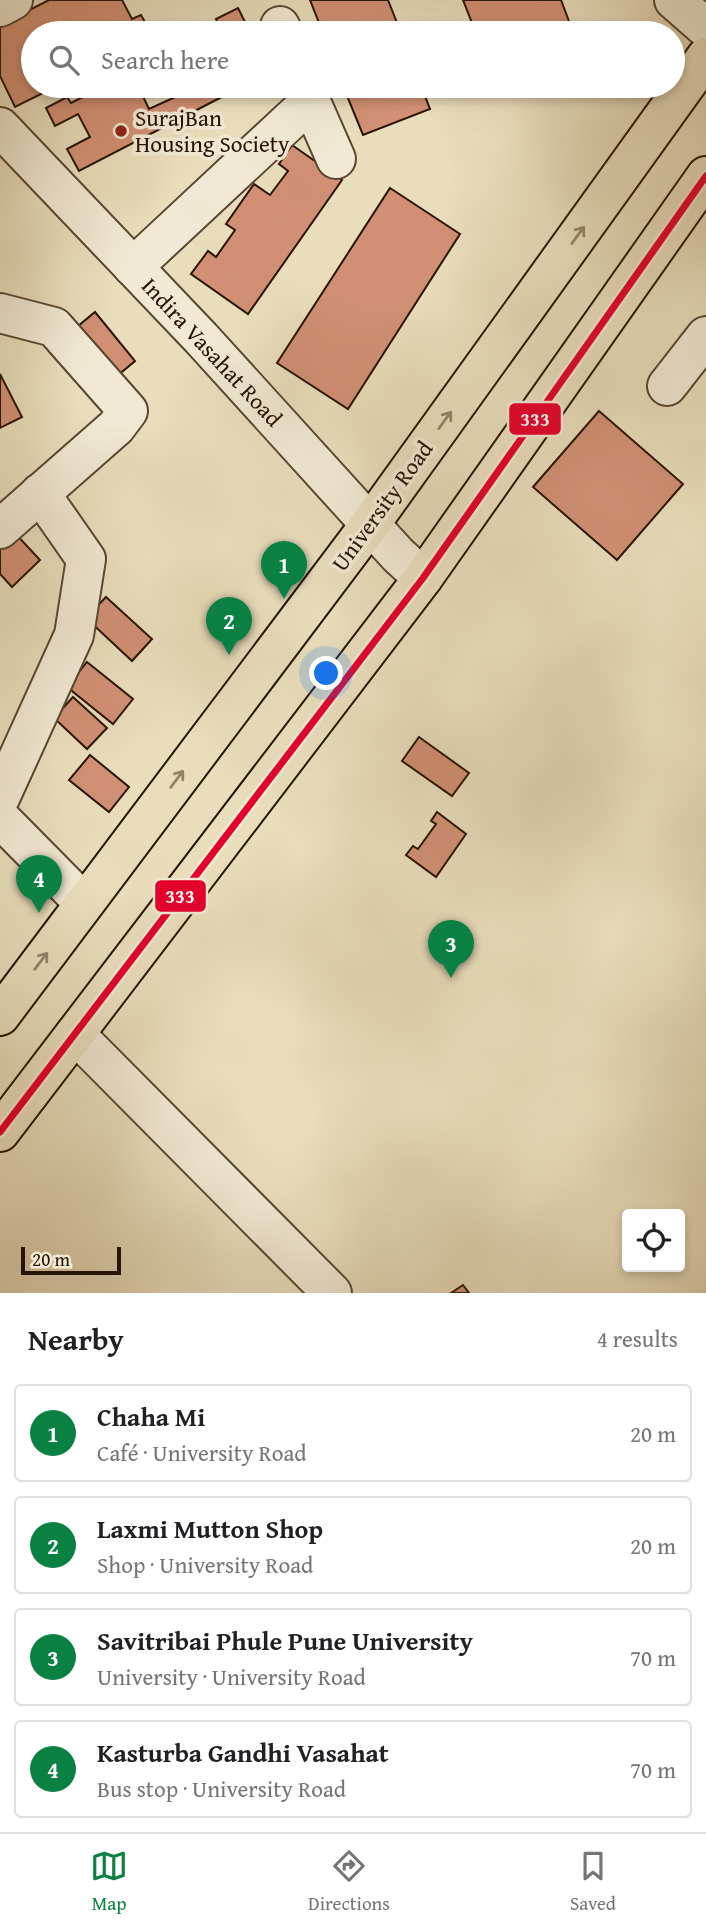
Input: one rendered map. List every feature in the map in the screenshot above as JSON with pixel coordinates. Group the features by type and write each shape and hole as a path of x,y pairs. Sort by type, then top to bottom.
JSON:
{"main road":[{"name":"University Road","path":"685,86 706,57"},
{"name":"University Road","path":"0,1016 371,523 677,98"},
{"path":"0,1132 424,578 706,176"}],"street":[{"path":"0,7 13,0"},
{"path":"674,0 706,28"},
{"path":"133,267 303,98"},
{"path":"310,98 336,159"},
{"name":"Indira Vasahat Road","path":"0,127 398,555 424,578"},
{"path":"0,313 54,327 128,411 116,427 0,529"},
{"path":"667,386 706,336"},
{"path":"0,798 74,635 86,559 40,493"},
{"path":"0,818 84,903"},
{"path":"75,1034 332,1293"}],"building":[{"path":"49,0 122,0 132,19 141,15 144,21 21,21 21,98 33,98 15,107 0,76 0,25"},
{"path":"310,0 388,0 396,21 318,21"},
{"path":"463,0 561,0 569,21 471,21"},
{"path":"238,8 244,21 217,21 216,19"},
{"name":"SurajBan Housing Society","path":"65,98 71,103 81,98 144,98 149,109 173,98 220,98 79,171 67,149 90,137 78,114 55,126 46,108"},
{"path":"348,98 426,98 430,109 363,135"},
{"path":"292,145 342,180 248,314 191,274 208,251 216,257 235,230 226,224 254,184 270,195 288,171 279,164"},
{"path":"390,188 460,234 348,409 277,363"},
{"path":"95,312 135,361 111,381 71,332"},
{"path":"0,374 22,417 0,428"},
{"path":"599,411 683,484 617,560 533,487"},
{"path":"13,531 40,560 12,587 0,574 0,544"},
{"path":"106,597 152,639 132,661 86,618"},
{"path":"87,662 133,699 113,724 67,687"},
{"path":"73,697 107,728 87,749 54,718"},
{"path":"419,737 469,773 452,796 402,761"},
{"path":"90,755 129,787 109,812 69,780"},
{"path":"437,812 466,834 436,877 406,855 413,846 418,849 436,824 431,821"},
{"path":"463,1285 469,1293 451,1293"}],"transit line":[{"name":"333","path":"0,1132 423,578 706,176"}],"place":[{"name":"SurajBan Housing Society","path":"121,131"},
{"name":"Chaha Mi","path":"284,599"},
{"name":"Laxmi Mutton Shop","path":"229,655"},
{"name":"Kasturba Gandhi Vasahat","path":"39,913"},
{"name":"Savitribai Phule Pune University","path":"451,978"}]}
